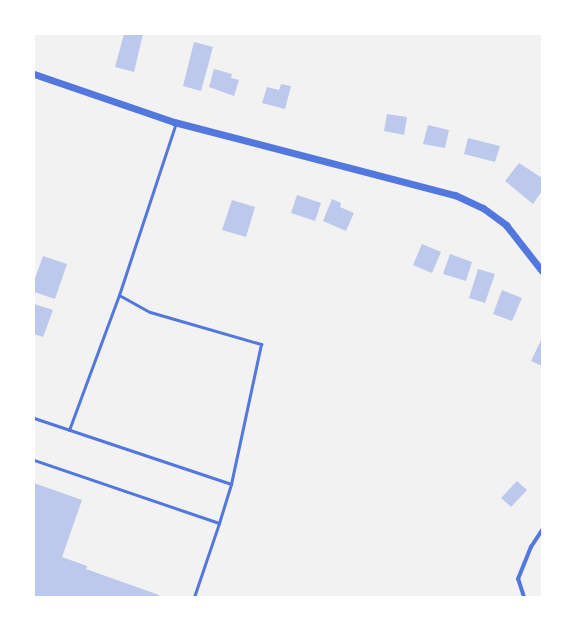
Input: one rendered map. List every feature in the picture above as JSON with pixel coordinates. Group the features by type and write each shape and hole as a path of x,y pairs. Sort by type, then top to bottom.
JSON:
{"street":[{"path":"34,74 176,123 455,195 483,208 506,225 542,271"},
{"path":"524,597 518,579 531,547 542,530"}],"lane":[{"path":"69,430 119,295 176,123"},
{"path":"119,295 150,312 261,344 231,484 194,597"},
{"path":"34,418 231,484"},
{"path":"34,460 219,523"}],"building":[{"path":"124,34 143,34 134,72 115,67"},
{"path":"194,42 213,47 201,91 183,86"},
{"path":"214,69 232,74 231,78 239,80 234,96 209,87"},
{"path":"281,84 291,86 285,109 262,103 267,87 279,90"},
{"path":"387,114 407,117 404,135 384,131"},
{"path":"428,125 449,130 445,148 423,144"},
{"path":"468,138 500,146 495,162 464,154"},
{"path":"519,163 542,178 542,191 533,204 505,181"},
{"path":"297,195 321,203 315,221 291,213"},
{"path":"332,199 341,203 340,207 354,213 346,231 323,221"},
{"path":"232,200 255,207 246,237 222,230"},
{"path":"422,244 441,252 432,273 413,265"},
{"path":"450,254 472,262 466,281 443,274"},
{"path":"43,256 67,264 55,299 34,292 34,281"},
{"path":"478,269 495,274 485,303 469,298"},
{"path":"502,290 522,298 512,321 493,314"},
{"path":"34,304 53,310 43,337 34,334"},
{"path":"542,338 542,366 531,361"},
{"path":"517,481 527,490 511,507 501,498"},
{"path":"34,483 82,500 62,557 87,566 86,569 159,595 159,597 34,597"}]}
